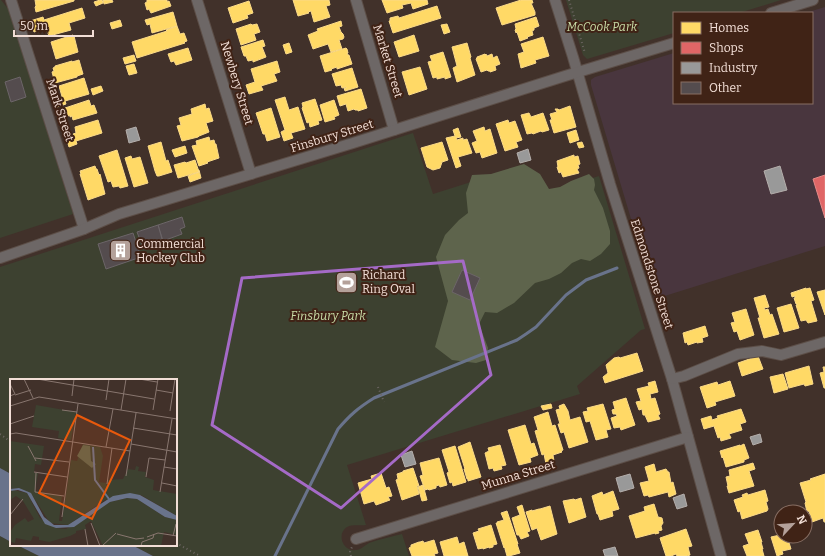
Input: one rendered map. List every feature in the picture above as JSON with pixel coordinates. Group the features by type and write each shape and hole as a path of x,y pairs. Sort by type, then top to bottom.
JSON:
{"street":[{"name":"Mark Street","path":"11,0 84,229"},
{"name":"Newbery Street","path":"197,0 252,174"},
{"name":"Market Street","path":"356,0 394,130"},
{"name":"Edmondstone Street","path":"555,0 578,72 610,184 672,379 721,556"},
{"path":"774,12 813,0"},
{"name":"Finsbury Street","path":"0,258 84,229 119,214 354,143 673,43"},
{"path":"672,379 684,376 738,354 762,351 781,356 825,342"},
{"name":"Munna Street","path":"356,539 688,437"}],"path":[{"path":"570,0 586,53"},
{"path":"378,387 384,402"},
{"path":"0,434 10,441"},
{"path":"177,544 200,556"}],"highlighted area":[{"path":"463,261 491,375 341,508 212,425 242,278"}],"shaded area":[{"path":"825,7 825,246 655,299 591,85 591,80 595,77 673,53 673,104 813,104 813,12 808,12"}],"green space":[{"path":"0,0 9,10 73,214 0,238"},
{"name":"McCook Park","path":"566,0 781,0 742,12 673,12 673,33 587,59 583,55"},
{"name":"Finsbury Park","path":"413,133 433,194 509,170 519,201 599,176 645,329 641,330 577,386 580,394 347,465 366,525 354,525 347,527 342,534 342,542 351,550 358,550 369,543 402,534 409,556 153,556 134,546 177,546 177,379 10,379 10,473 0,468 0,267"},
{"path":"524,164 540,174 549,189 560,187 589,174 594,179 594,190 603,208 610,231 610,244 601,254 590,261 581,259 572,263 561,273 549,279 535,283 514,303 497,313 485,312 479,324 488,348 486,360 476,363 452,360 435,347 448,301 436,257 445,235 468,213 466,193 472,175 491,174"},
{"path":"0,536 10,541 10,546 19,546 39,556 0,556"}],"water":[{"path":"0,468 10,473 10,541 0,536"},
{"path":"19,546 134,546 153,556 39,556"}],"building: Homes":[{"path":"35,0 74,0 74,1 36,12"},
{"path":"102,0 103,3 96,6 94,2"},
{"path":"103,0 112,0 113,2 104,4"},
{"path":"147,0 167,0 171,6 151,13 149,9 147,10 145,3"},
{"path":"293,0 329,0 330,5 326,6 330,17 314,22 311,11 298,16"},
{"path":"382,0 427,0 428,4 413,9 411,3 402,5 403,8 387,13"},
{"path":"521,0 532,0 533,3 531,3 535,15 502,25 496,8"},
{"path":"249,1 253,13 247,15 248,18 233,23 228,8"},
{"path":"437,6 441,18 393,33 389,21 390,18 398,16 399,18"},
{"path":"82,8 85,18 69,23 71,30 49,36 46,28 34,32 30,21 43,17 44,20"},
{"path":"173,12 177,26 152,33 150,24 147,25 145,20"},
{"path":"536,17 539,26 534,28 532,31 533,35 520,41 515,30 515,24"},
{"path":"120,20 122,26 112,29 110,23"},
{"path":"341,21 342,26 339,27 344,37 343,39 339,40 342,49 331,52 328,44 313,49 308,35 318,31 317,29"},
{"path":"251,24 257,24 260,32 254,34 256,40 241,45 236,29"},
{"path":"447,24 450,32 444,34 441,25"},
{"path":"177,26 180,34 184,33 187,41 184,42 185,43 137,58 132,42 167,31 166,30"},
{"path":"73,35 78,52 56,59 51,42"},
{"path":"414,35 419,51 399,57 394,42"},
{"path":"543,37 549,56 535,60 536,63 521,68 518,54 524,52 521,44"},
{"path":"263,40 265,46 262,47 266,57 253,62 253,60 248,61 246,56 244,56 241,47"},
{"path":"289,43 292,52 286,54 283,45"},
{"path":"467,43 475,75 457,82 453,68 457,66 452,47"},
{"path":"188,48 192,60 176,65 174,61 171,62 168,54"},
{"path":"346,48 352,64 337,69 337,67 325,72 320,56"},
{"path":"443,52 451,77 445,79 445,77 437,79 437,77 433,78 428,62 432,61 430,56"},
{"path":"485,54 487,56 492,54 493,58 497,56 500,64 495,66 496,70 481,72 476,59 477,57"},
{"path":"134,55 136,61 125,64 123,58"},
{"path":"79,60 83,74 55,83 52,72 54,71 53,68 55,66"},
{"path":"277,61 280,72 274,74 277,81 261,86 263,90 249,94 246,85 255,82 251,69"},
{"path":"134,64 137,73 129,75 126,66"},
{"path":"420,67 427,89 409,95 402,72"},
{"path":"352,68 358,87 345,91 344,88 346,87 342,88 341,85 336,86 332,74"},
{"path":"84,78 89,94 65,101 66,104 57,107 56,102 63,100 59,86"},
{"path":"101,86 103,91 93,95 91,89"},
{"path":"361,89 367,108 358,111 354,109 348,111 346,104 340,106 337,96"},
{"path":"285,97 289,110 298,107 305,129 291,133 293,138 284,141 281,132 285,130 275,100"},
{"path":"315,99 322,120 318,121 319,124 310,127 309,122 307,123 302,108 302,103"},
{"path":"89,100 91,106 94,105 97,113 73,120 72,116 68,116 65,108"},
{"path":"334,100 339,115 334,117 335,119 325,122 320,105"},
{"path":"205,104 206,109 209,108 213,121 206,123 209,132 198,137 182,141 177,126 181,125 179,118 192,114 191,109"},
{"path":"570,106 576,127 554,133 550,120 552,120 550,114 557,112 555,109 559,110"},
{"path":"271,108 280,137 267,141 256,113"},
{"path":"529,113 531,117 543,113 549,130 527,134 521,115"},
{"path":"98,120 102,133 76,141 77,144 69,147 66,137 76,133 75,127"},
{"path":"508,120 509,123 515,121 522,140 516,142 518,147 505,151 496,124"},
{"path":"484,127 485,131 490,129 497,153 482,158 480,152 476,153 472,143 477,141 473,131"},
{"path":"458,128 461,137 456,138 457,140 463,138 463,140 467,139 472,153 458,157 461,166 456,168 446,138 455,136 453,130"},
{"path":"576,130 579,140 570,143 567,133"},
{"path":"209,137 210,141 214,140 216,144 219,158 199,166 192,146 197,145 196,141"},
{"path":"161,142 166,161 168,160 172,172 157,176 148,146"},
{"path":"442,142 448,160 442,162 440,168 433,170 427,167 421,148"},
{"path":"582,142 584,147 579,148 577,143"},
{"path":"185,146 187,153 175,157 172,150"},
{"path":"117,150 128,186 120,188 119,186 113,187 111,181 108,182 99,156"},
{"path":"574,155 574,157 578,156 580,164 578,165 579,168 577,169 579,173 563,177 561,172 559,173 557,161"},
{"path":"131,156 132,159 140,157 148,183 134,187 125,158"},
{"path":"195,160 199,172 178,178 174,165"},
{"path":"95,166 99,175 100,174 105,194 88,200 80,171"},
{"path":"199,170 201,178 190,182 188,176 199,172"},
{"path":"810,288 814,300 811,301 817,321 808,323 806,320 801,321 794,298 795,296 792,297 791,293"},
{"path":"825,290 825,315 817,292"},
{"path":"765,295 769,307 764,308 765,310 768,309 770,315 772,314 779,334 764,338 754,298"},
{"path":"791,304 799,328 784,332 777,308"},
{"path":"746,309 754,335 740,340 737,331 734,332 731,323 735,322 732,313"},
{"path":"705,326 708,336 702,338 703,342 688,345 687,342 685,343 683,333"},
{"path":"637,353 643,371 605,383 603,377 608,373 606,365 614,358 620,358"},
{"path":"758,356 763,369 742,376 738,363"},
{"path":"809,366 813,384 805,386 804,384 789,388 785,373"},
{"path":"823,367 825,367 825,388 820,373 824,372"},
{"path":"783,374 788,389 774,393 770,377"},
{"path":"655,381 658,392 650,394 651,399 655,398 660,419 648,422 645,415 643,415 642,409 639,410 636,402 641,401 637,389 649,386 648,383"},
{"path":"730,381 735,396 715,402 716,405 707,408 700,387 717,382 718,385"},
{"path":"626,398 635,425 621,430 620,427 614,428 611,418 617,416 616,414 613,414 612,410 615,409 613,402"},
{"path":"551,404 552,408 543,410 541,406"},
{"path":"564,404 568,411 570,420 580,417 588,442 569,448 564,432 561,433 556,410 560,409 559,406"},
{"path":"603,404 611,429 606,430 608,437 596,440 590,421 586,422 583,412 588,411 587,408"},
{"path":"741,409 746,422 740,424 742,430 729,434 731,438 721,441 720,437 718,438 714,426 704,429 701,419 711,416 712,420 718,418 717,416"},
{"path":"548,412 552,426 555,425 563,450 561,451 562,452 553,455 554,461 546,464 544,454 542,455 535,431 538,430 534,417"},
{"path":"525,425 531,444 534,443 538,455 530,458 531,462 519,465 508,430"},
{"path":"470,442 481,477 468,481 458,447"},
{"path":"744,444 749,458 744,460 744,462 726,467 720,451"},
{"path":"500,445 506,465 501,466 502,469 494,471 493,468 489,469 485,453 489,451 488,448"},
{"path":"455,446 466,482 453,486 452,482 450,483 447,473 449,472 442,450"},
{"path":"439,458 447,485 440,487 439,485 436,486 436,488 425,490 420,476 423,475 420,463"},
{"path":"753,463 755,469 749,471 754,486 729,493 726,477 730,476 729,470"},
{"path":"654,464 656,472 666,469 669,472 671,483 673,482 676,494 669,497 668,492 649,497 648,495 644,496 640,483 649,481 645,467"},
{"path":"413,468 419,486 417,486 419,494 402,500 396,480 398,479 397,474"},
{"path":"381,473 386,488 389,487 392,496 388,497 390,500 376,505 374,501 364,504 358,483 372,479 371,476"},
{"path":"825,474 825,522 823,518 813,522 813,504 805,504 806,502 800,483 811,480 810,479"},
{"path":"423,485 427,500 422,501 418,487"},
{"path":"765,490 768,501 766,502 768,509 767,511 742,519 740,511 738,512 734,500 743,497 742,495 747,493 748,495"},
{"path":"613,491 619,509 612,511 613,516 600,520 592,496 602,492 603,495"},
{"path":"581,498 586,517 569,523 563,501"},
{"path":"654,504 658,517 662,518 662,530 658,531 659,533 636,538 629,516 645,511 644,507"},
{"path":"522,505 530,531 527,532 529,536 521,539 519,535 517,535 512,518 520,515 517,507"},
{"path":"550,506 557,534 541,540 537,528 532,530 526,512"},
{"path":"507,511 520,553 509,556 507,556 506,549 504,548 496,523 504,520 501,513"},
{"path":"491,525 497,544 493,545 493,547 478,549 473,533 479,531 478,529"},
{"path":"686,529 692,546 688,547 690,555 677,556 676,554 666,556 660,538"},
{"path":"758,530 764,556 747,556 743,546 749,544 745,534"},
{"path":"457,537 459,544 464,542 468,556 444,556 440,542"},
{"path":"434,540 438,553 434,554 435,556 412,556 409,548 411,545 423,541 424,543"},
{"path":"773,544 789,544 791,549 782,551 783,554 777,556"}],"building: Shops":[{"path":"825,175 825,218 813,179"}],"building: Industry":[{"path":"136,127 140,140 129,143 126,130"},
{"path":"528,149 531,160 520,163 517,153"},
{"path":"780,166 787,190 771,194 764,171"},
{"path":"760,434 762,442 753,445 750,437"},
{"path":"412,451 416,464 405,467 401,455"},
{"path":"630,474 634,488 620,492 616,478"},
{"path":"684,494 687,506 677,509 673,498"},
{"path":"615,547 618,556 605,556 603,550"}],"building: Other":[{"path":"20,77 26,97 11,102 5,82"},
{"path":"182,217 185,227 180,229 182,234 163,241 158,225"},
{"path":"158,225 162,239 142,245 137,232"},
{"name":"Commercial Hockey Club","path":"133,233 141,257 106,269 98,244"},
{"path":"462,270 480,278 470,300 452,292"}],"waterway":[{"path":"275,556 338,429 354,412 374,398 517,340 536,327 566,295 586,280 617,268"}],"place":[{"name":"Commercial Hockey Club","path":"120,251"},
{"name":"Richard Ring Oval","path":"346,282"}]}
